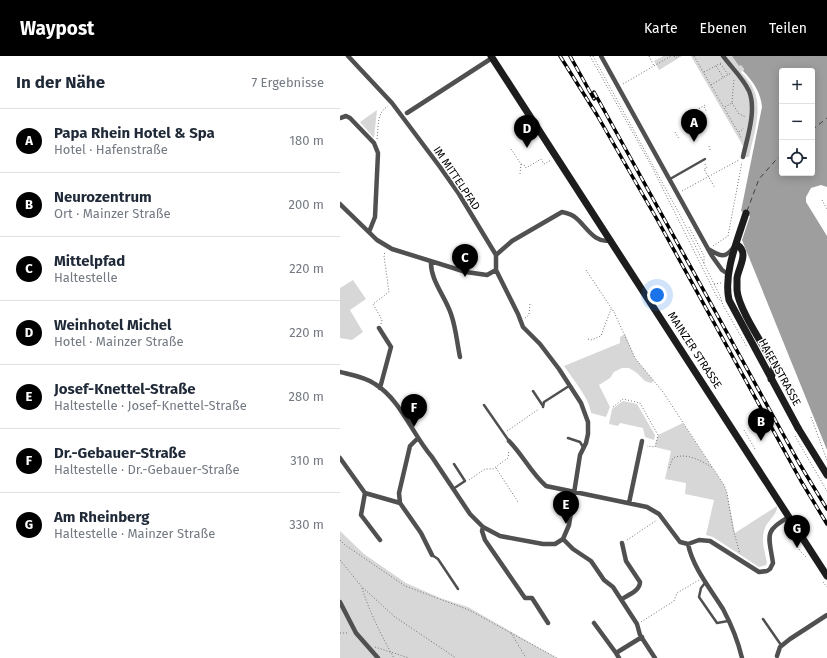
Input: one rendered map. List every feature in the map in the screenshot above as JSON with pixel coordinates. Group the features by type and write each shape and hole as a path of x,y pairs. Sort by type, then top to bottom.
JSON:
{"main road":[{"name":"MAINZER STRASSE","path":"491,57 611,240 789,517 825,578"},
{"name":"HAFENSTRASSE","path":"746,213 736,244 728,278 727,294 732,307 771,379 796,431 827,475"},
{"path":"736,244 740,246 744,256 737,278 738,295 742,306 773,363 774,367 771,379"}],"street":[{"name":"IM MITTELPFAD","path":"348,56 390,101 436,160 496,254"},
{"path":"601,56 708,249 728,278"},
{"path":"407,113 491,57"},
{"path":"724,58 748,90 753,109 743,157"},
{"path":"340,118 346,116 350,118 374,143 378,153 375,217 369,232"},
{"path":"340,204 385,246 466,272 482,275 490,274 496,270"},
{"path":"340,372 365,379 380,388 395,404 470,514 483,527 500,536 543,544 555,544 563,539 569,525 578,464 580,454 586,443 588,422 584,409 570,386 550,358 523,327 496,270 496,254 512,241 562,212 575,217 597,240 606,242 611,240"},
{"path":"708,249 724,256 729,254 736,244"},
{"path":"431,261 432,274 453,320 460,357"},
{"path":"379,328 390,347 380,388"},
{"path":"418,438 410,446 399,493 400,503 421,532 432,555"},
{"path":"509,441 517,449 534,474 546,486 575,491 651,509 661,517 680,542 688,544 700,540 710,541 759,572 764,572 770,569 773,563 770,530 789,517"},
{"path":"629,503 641,443"},
{"path":"340,458 365,493 400,503"},
{"path":"365,493 361,515 380,540"},
{"path":"483,527 482,531 489,546 525,598 532,598 548,623"},
{"path":"563,539 568,545 591,561 604,580 613,587 637,624 642,637 655,658"},
{"path":"622,543 626,561 640,582 640,586 637,590 622,599"},
{"path":"688,544 692,559 723,610 739,645 742,658"},
{"path":"340,602 356,633 378,658"},
{"path":"777,656 780,647 827,615"},
{"path":"594,623 619,658"},
{"path":"616,653 642,637"}],"lane":[{"path":"670,179 704,160"},
{"path":"543,407 544,402 570,386"},
{"path":"533,391 543,407"},
{"path":"484,405 509,441"},
{"path":"568,438 580,442 583,447"},
{"path":"453,489 465,481 454,464"},
{"path":"432,555 438,559 458,589"},
{"path":"706,582 701,588 699,597 717,623 728,621"},
{"path":"763,619 782,646"}],"path":[{"path":"590,56 652,167 717,297 723,304"},
{"path":"593,56 680,215 704,264 704,256 687,223"},
{"path":"649,56 654,66"},
{"path":"612,90 671,56"},
{"path":"674,56 676,58 679,56"},
{"path":"694,56 746,145"},
{"path":"704,73 719,64 724,58"},
{"path":"719,64 728,75"},
{"path":"716,66 723,78"},
{"path":"711,85 734,71"},
{"path":"734,71 732,103 739,114 751,119"},
{"path":"724,107 732,103"},
{"path":"686,116 704,106 707,112"},
{"path":"374,143 377,138 379,118 383,110"},
{"path":"675,132 679,139"},
{"path":"709,146 710,150"},
{"path":"511,149 520,164 520,174"},
{"path":"678,194 743,157"},
{"path":"708,249 728,236 743,157"},
{"path":"520,164 524,165 526,168 541,159 544,164 548,162"},
{"path":"704,160 707,168 704,169 715,188"},
{"path":"822,200 827,208"},
{"path":"379,328 382,320 373,304 389,292 384,256 385,246"},
{"path":"586,270 611,308 635,358 663,392 714,468 727,493 740,554 739,560"},
{"path":"714,284 720,283 728,278"},
{"path":"520,320 529,315 530,304"},
{"path":"588,339 591,340 601,336 611,308"},
{"path":"613,407 623,399 640,403 658,435 655,447 641,443"},
{"path":"504,434 514,425 543,407"},
{"path":"810,417 827,460"},
{"path":"744,430 755,449"},
{"path":"796,431 827,491"},
{"path":"465,481 468,481 485,469 493,469 508,458 509,441"},
{"path":"669,468 673,458 682,456 694,458 714,468"},
{"path":"496,467 518,502"},
{"path":"622,543 661,517"},
{"path":"780,522 810,562"},
{"path":"340,540 405,586 469,610 557,658"},
{"path":"340,560 362,587 395,617 456,658"},
{"path":"637,624 674,601 676,593 703,578"},
{"path":"825,578 827,588"},
{"path":"362,587 376,625 394,658"},
{"path":"511,632 526,658"},
{"path":"340,633 356,633"},
{"path":"366,645 390,651 409,658"}],"shaded area":[{"path":"663,56 682,56 659,70 654,61"},
{"path":"691,56 732,56 744,69 741,72 753,87 758,106 749,157 741,156 743,146"},
{"path":"732,56 827,56 827,187 821,185 811,188 806,197 806,202 827,236 827,450 742,240 750,216 741,211 762,107 756,88 743,71 744,69 741,65 739,66"},
{"path":"377,110 374,138 360,122"},
{"path":"353,280 366,299 350,310 363,332 352,340 340,338 340,288"},
{"path":"625,334 635,358 654,381 651,383 645,381 629,368 622,368 614,372 610,378 599,385 610,407 606,417 591,413 590,407 584,395 564,366 620,343 620,337"},
{"path":"623,401 637,404 655,435 654,440 645,437 643,428 620,423 618,426 609,424 612,409"},
{"path":"683,423 724,485 735,533 777,506 776,512 765,527 763,535 766,565 759,567 713,537 706,535 714,500 685,494 686,483 665,479 671,451 655,447 658,435"},
{"path":"340,531 364,554 406,583 440,598 468,607 557,658 340,658"}],"ferry route":[{"path":"815,128 827,118"},
{"path":"747,211 759,179 779,158"}],"railway":[{"path":"560,56 597,115 658,221 801,481 827,524"},
{"path":"570,56 594,99"},
{"path":"594,92 799,463 827,509"}],"place":[{"name":"Papa Rhein Hotel & Spa","path":"694,142"},
{"name":"Weinhotel Michel","path":"527,148"},
{"name":"Mittelpfad","path":"465,277"},
{"name":"Dr.-Gebauer-Straße","path":"414,427"},
{"name":"Neurozentrum","path":"761,441"},
{"name":"Josef-Knettel-Straße","path":"566,524"},
{"name":"Am Rheinberg","path":"797,548"}]}
